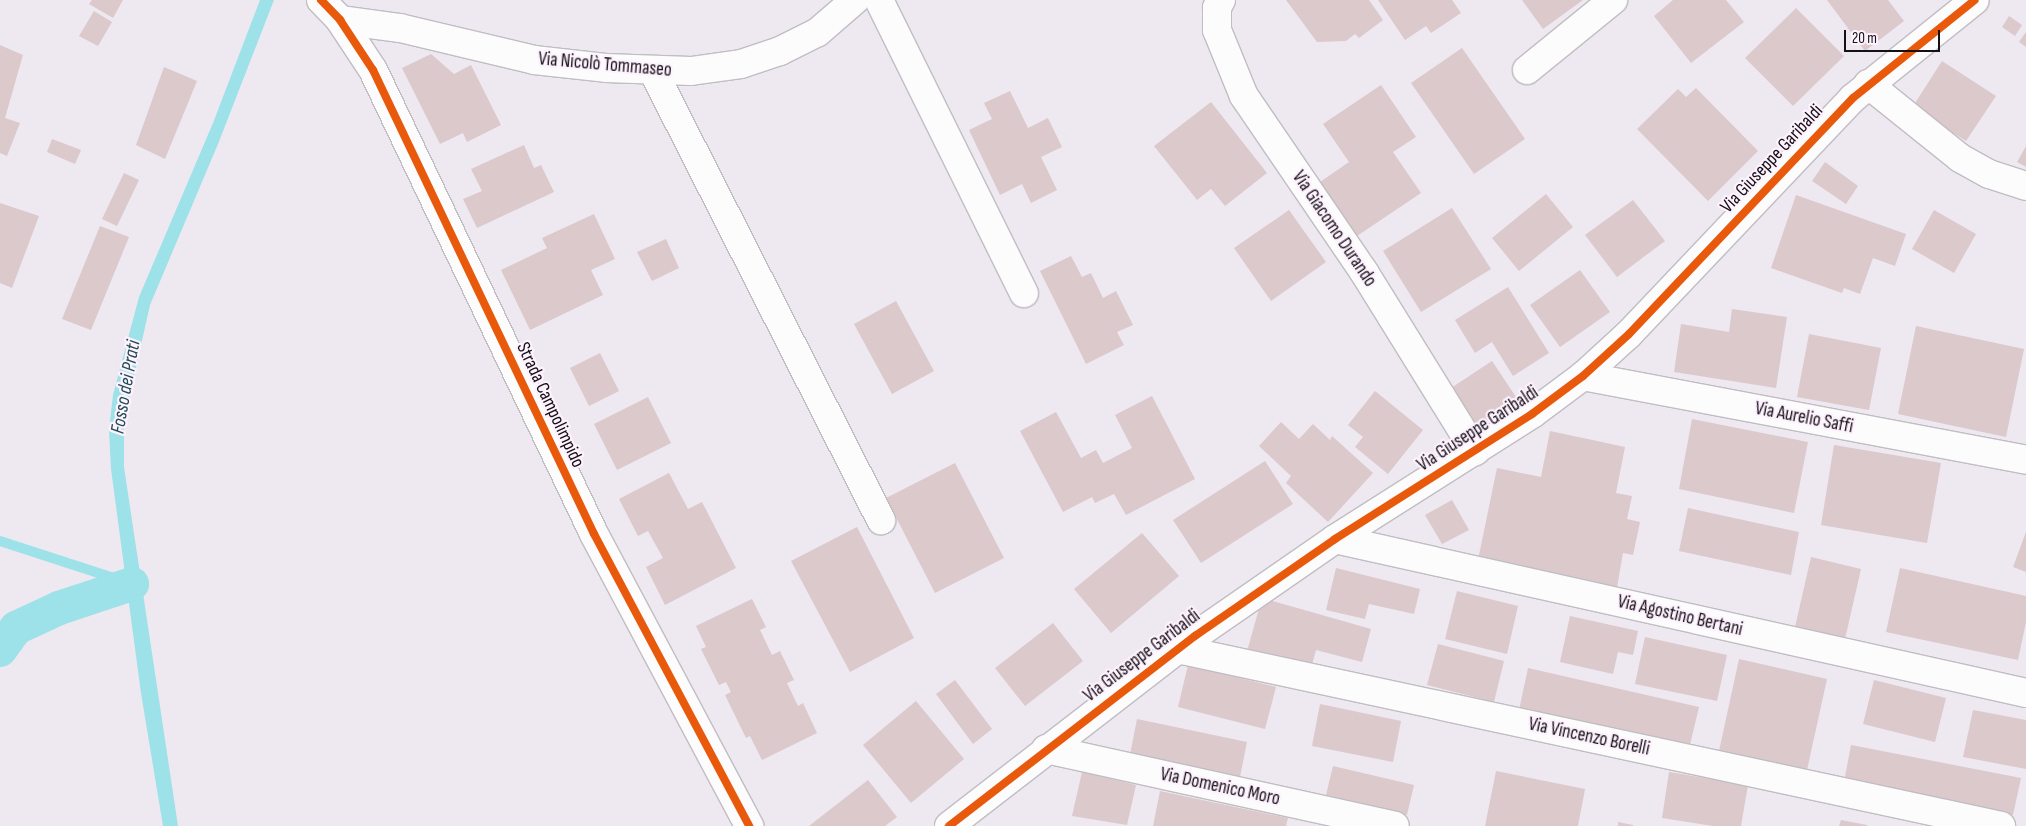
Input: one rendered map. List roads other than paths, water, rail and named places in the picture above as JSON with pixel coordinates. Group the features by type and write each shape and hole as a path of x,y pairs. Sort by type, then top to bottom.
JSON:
{"street":[{"name":"Strada Campolimpido","path":"321,0 340,20 365,56 383,90 594,534 749,826"},
{"name":"Via Nicolò Tommaseo","path":"340,20 400,28 534,60 654,71 708,70 768,56 818,32 855,0"},
{"path":"880,0 1024,293"},
{"name":"Via Giacomo Durando","path":"1221,0 1217,8 1217,30 1244,96 1364,272 1475,451"},
{"path":"1527,70 1613,0"},
{"name":"Via Giuseppe Garibaldi","path":"949,826 1177,649 1335,539 1475,451 1583,376 1629,334 1828,122 1868,84 1974,0"},
{"path":"654,71 881,520"},
{"path":"1868,84 1956,156 1989,174 2026,186"},
{"name":"Via Aurelio Saffi","path":"1583,376 2026,460"},
{"name":"Via Agostino Bertani","path":"1335,539 2026,694"},
{"name":"Via Vincenzo Borelli","path":"1177,649 2001,826"},
{"name":"Via Domenico Moro","path":"1046,749 1395,826"}],"water":[{"name":"Fosso dei Prati","path":"260,0 274,0 218,144 150,305 124,421 124,467 178,826 163,826 141,693 111,469 109,430 113,395 139,297 213,123"}],"waterway":[{"path":"0,541 132,584"},
{"path":"0,650 16,628 59,608 132,584"},
{"path":"0,627 16,628"}]}
